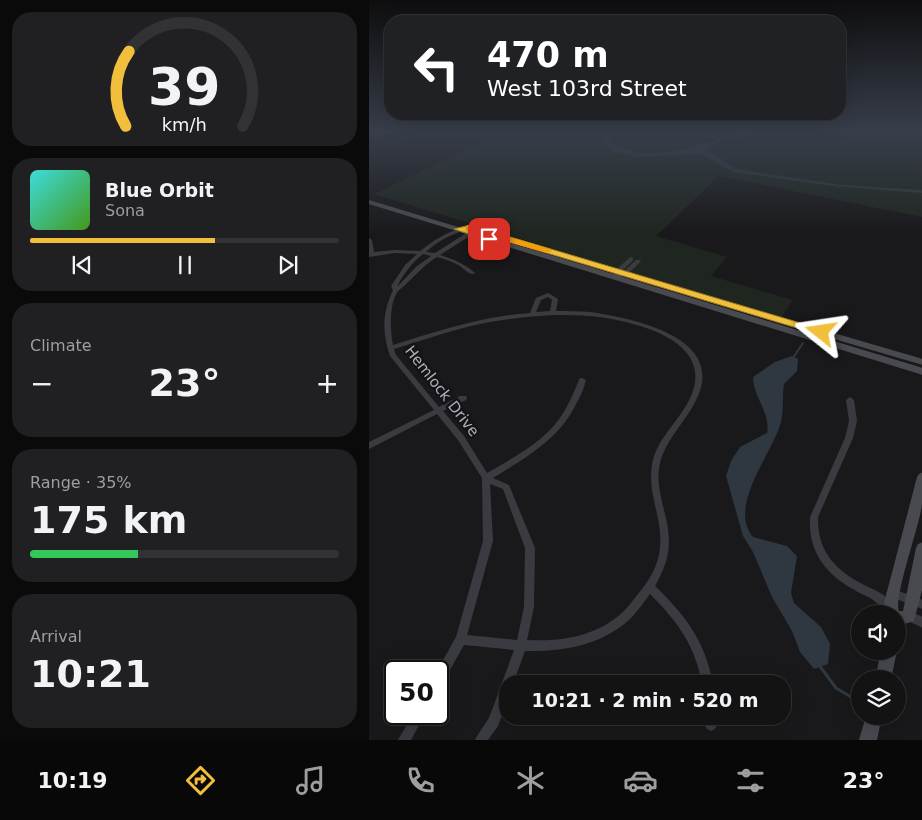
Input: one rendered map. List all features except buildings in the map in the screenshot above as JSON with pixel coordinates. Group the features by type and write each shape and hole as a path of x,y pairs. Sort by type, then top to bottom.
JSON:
{"main road":[{"path":"369,197 471,230 922,362"},
{"path":"369,202 458,229 471,230"},
{"path":"619,274 922,372"},
{"path":"895,605 893,592 922,477"},
{"path":"906,609 917,602 922,548"},
{"path":"868,740 872,725"}],"street":[{"name":"Hemlock Drive","path":"458,229 423,253 397,280 394,286 396,290 386,320 386,331 390,348 400,365 461,438 486,478 505,487 530,548 529,607 521,646 494,722 481,740"},
{"name":"Hemlock Drive","path":"396,290 404,286 417,269 471,230"},
{"path":"369,240 371,254 399,251 423,253 461,265 472,273"},
{"path":"619,274 631,260"},
{"path":"619,274 638,261"},
{"path":"533,313 538,299 548,295 555,299 553,312"},
{"path":"390,348 480,321 553,312 598,315 639,324 668,335 693,355 696,362 699,382 694,396 659,451 655,465 656,498 663,520 665,544 656,576 638,605 620,620 591,637 550,647 521,646 461,639"},
{"path":"449,660 461,639 488,542 486,478 531,451 549,437 569,414 582,380"},
{"path":"369,446 463,398"},
{"path":"850,400 853,421 849,438 814,517 812,529 815,543 821,556 832,569 844,579 879,596 888,605"},
{"path":"649,588 684,622 696,641 707,675"},
{"path":"879,596 893,592 917,602"},
{"path":"906,617 922,623"},
{"path":"404,740 413,725"}],"shaded area":[{"path":"435,165 922,165 922,217 719,176 656,236 727,257 711,276 793,300 781,318 374,194"},
{"path":"719,165 729,165 735,169 841,185 922,190 922,193 833,186 733,172"},
{"path":"792,356 798,359 797,371 784,384 781,422 754,479 745,510 746,524 753,537 787,546 797,556 791,593 794,603 821,627 830,644 828,664 814,669 800,652 792,631 772,597 753,552 743,536 726,476 731,461 740,447 767,433 767,419 756,391 753,377 775,362"}],"waterway":[{"path":"793,358 803,343"},
{"path":"819,665 836,688 851,697"}],"slow traffic":[{"path":"468,228 547,251"}],"route":[{"path":"489,239 458,229 470,228 821,332"}]}
